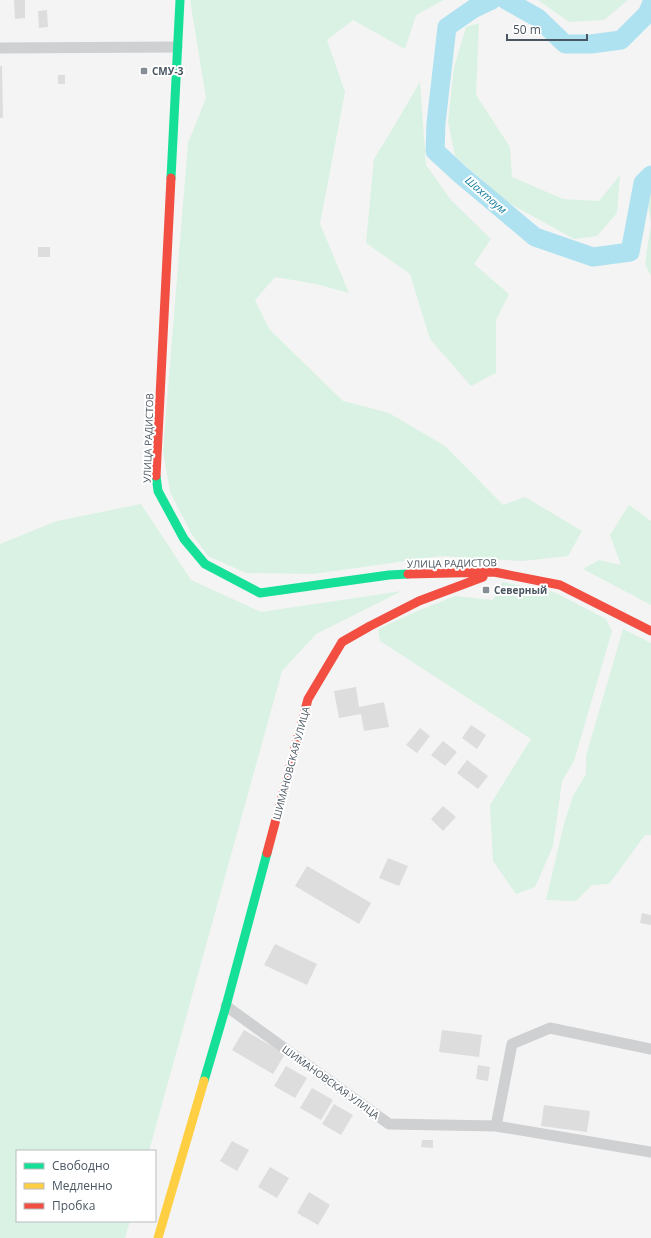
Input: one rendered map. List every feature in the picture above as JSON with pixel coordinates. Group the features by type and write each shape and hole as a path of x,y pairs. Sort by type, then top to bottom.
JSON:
{"street":[{"name":"УЛИЦА РАДИСТОВ","path":"180,0 156,478 158,491 184,539 205,564 260,593 389,575 494,572 560,585 651,631"},
{"path":"0,48 178,47"},
{"name":"ШИМАНОВСКАЯ УЛИЦА","path":"158,1238 226,1006 308,699 342,642 419,601 494,572"},
{"name":"ШИМАНОВСКАЯ УЛИЦА","path":"226,1006 389,1124 496,1126 651,1152"},
{"path":"496,1126 512,1044 550,1028 651,1049"}],"green space":[{"path":"190,0 444,0 416,15 405,49 353,20 327,40 345,92 320,224 349,293 316,284 275,277 255,300 269,329 343,401 389,413 445,446 503,505 525,497 582,531 568,556 522,561 441,556 313,574 246,573 208,556 191,533 170,492 163,451 188,143 206,98"},
{"path":"538,0 628,0 604,20 569,22"},
{"path":"479,23 476,95 510,147 512,177 563,199 599,201 620,175 617,213 597,236 574,239 507,202 455,156 448,122 454,67 466,27"},
{"path":"420,82 426,165 451,200 491,239 474,264 509,294 496,320 496,373 471,386 430,339 410,274 366,243 374,159"},
{"path":"651,192 651,224 647,198"},
{"path":"651,224 651,276 645,264"},
{"path":"141,504 191,580 261,612 402,591 316,634 282,671 149,1150 16,1150 16,1222 130,1222 125,1238 0,1238 0,544 57,521"},
{"path":"629,505 651,521 651,605 583,569 599,560 621,565 610,535"},
{"path":"502,582 554,592 606,619 612,631 574,761 562,781 553,846 535,887 516,894 493,861 490,805 531,739 380,641 378,629 455,596 493,600"},
{"path":"623,629 651,643 651,835 645,835 609,884 592,885 576,901 546,900 564,824 573,796 586,774 586,756"}],"building":[{"path":"14,0 25,0 25,18 15,19"},
{"path":"47,10 48,27 39,28 38,11"},
{"path":"0,66 2,66 3,118 0,118"},
{"path":"58,75 65,75 65,84 58,84"},
{"path":"38,247 50,247 50,257 38,257"},
{"path":"356,687 359,707 384,702 389,727 364,731 361,714 339,718 334,691"},
{"path":"471,725 486,735 477,749 462,738"},
{"path":"420,728 430,736 417,753 406,745"},
{"path":"443,741 457,752 445,766 431,755"},
{"path":"467,760 488,776 478,789 457,773"},
{"path":"443,806 456,817 443,831 431,819"},
{"path":"388,858 408,866 399,886 379,878"},
{"path":"307,866 371,903 359,924 295,886"},
{"path":"642,913 651,915 651,925 640,923"},
{"path":"275,944 317,964 307,985 264,965"},
{"path":"244,1030 285,1054 273,1074 232,1050"},
{"path":"442,1030 482,1035 479,1057 439,1052"},
{"path":"478,1065 490,1067 488,1081 476,1079"},
{"path":"286,1066 307,1078 295,1098 274,1086"},
{"path":"312,1088 333,1100 321,1120 300,1108"},
{"path":"334,1104 353,1115 341,1135 322,1124"},
{"path":"544,1105 590,1111 587,1132 541,1126"},
{"path":"422,1140 433,1140 433,1148 421,1147"},
{"path":"232,1141 249,1150 237,1171 220,1161"},
{"path":"270,1167 289,1178 277,1198 258,1187"},
{"path":"309,1192 330,1205 318,1225 297,1213"}],"waterway":[{"name":"Шахтаум","path":"492,0 473,9 447,27 436,123 435,151 535,237 593,257 630,252 643,183 651,175"},
{"name":"Шахтаум","path":"506,0 538,18 565,44 591,44 621,40 647,14 651,5"}],"traffic: fast":[{"path":"171,178 180,0"},
{"path":"156,476 158,491 184,539 205,564 260,593 389,575 408,574"},
{"path":"204,1081 226,1006 267,853"}],"traffic: slow":[{"path":"158,1238 204,1081"}],"traffic: jam":[{"path":"156,476 171,178"},
{"path":"408,574 494,572 560,585 651,631"},
{"path":"267,853 308,699 342,642 419,601 483,577"}],"place":[{"name":"СМУ-3","path":"144,71"},
{"name":"Северный","path":"486,590"}]}
